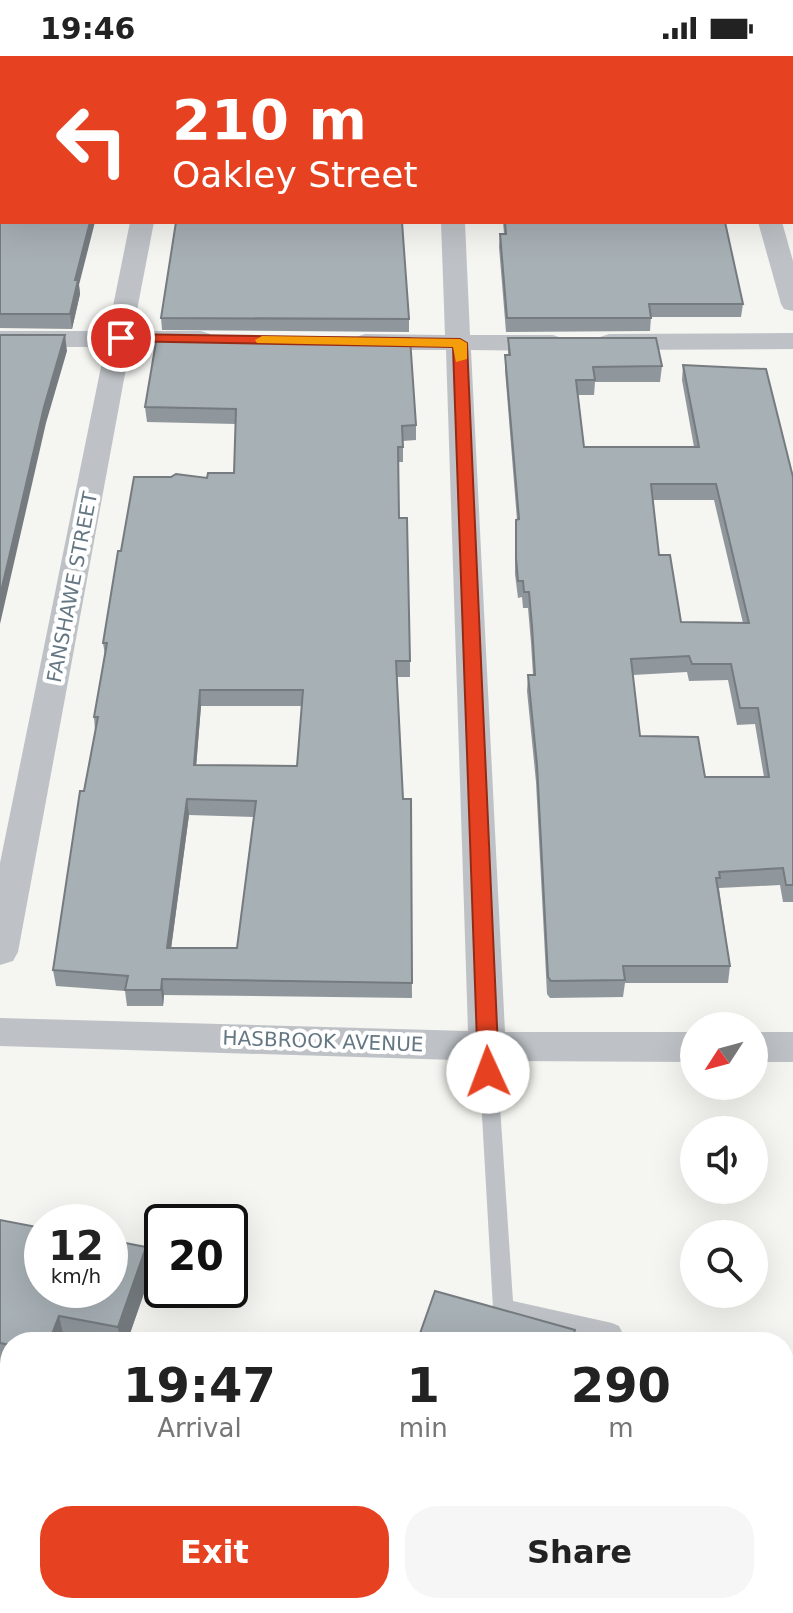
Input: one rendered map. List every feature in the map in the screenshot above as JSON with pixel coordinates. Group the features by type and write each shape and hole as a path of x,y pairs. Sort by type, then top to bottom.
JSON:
{"street":[{"name":"FANSHAWE STREET","path":"0,952 142,224"},
{"path":"453,224 487,1046"},
{"path":"771,224 793,304"},
{"path":"0,339 229,339"},
{"path":"337,341 793,341"},
{"name":"HASBROOK AVENUE","path":"0,1032 487,1046 680,1047"},
{"path":"768,1047 793,1047"}],"lane":[{"path":"487,1046 503,1308 612,1332"}],"building":[{"path":"0,224 89,224 70,314 0,314"},
{"path":"176,224 402,224 409,319 161,318"},
{"path":"505,224 725,224 743,304 649,304 651,318 507,318 500,234 506,234"},
{"path":"0,335 65,335 44,407 0,596"},
{"path":"157,336 410,338 416,425 402,426 403,447 398,447 399,518 407,518 410,661 396,661 403,799 411,799 412,983 162,979 161,990 125,990 128,976 53,970 80,791 84,791 98,717 94,717 118,551 121,551 134,477 171,477 176,474 207,478 208,473 234,473 236,409 145,407","holes":["200,690 303,690 297,766 194,765","187,799 256,801 237,948 167,948"]},
{"path":"508,338 656,338 662,366 593,367 595,380 576,380 584,447 699,447 683,365 766,369 793,477 793,885 786,885 783,868 719,872 720,878 716,878 730,966 623,966 625,980 551,981 548,977 537,765 528,675 535,675 532,626 529,592 524,592 523,581 518,581 516,558 516,520 519,519 505,355 510,355","holes":["651,484 716,484 749,623 681,622 670,555 659,555","689,656 692,664 731,664 740,708 758,708 769,777 705,777 698,737 640,736 631,659"]},
{"path":"0,1220 24,1225 24,1308 125,1308 118,1327 59,1316 53,1332 0,1332"},
{"path":"128,1244 144,1247 144,1253 128,1298"},
{"path":"435,1291 575,1330 574,1332 421,1332"}],"slow traffic":[{"path":"262,340 460,343 460,359"}],"route":[{"path":"121,338 460,343 488,1072"}]}
